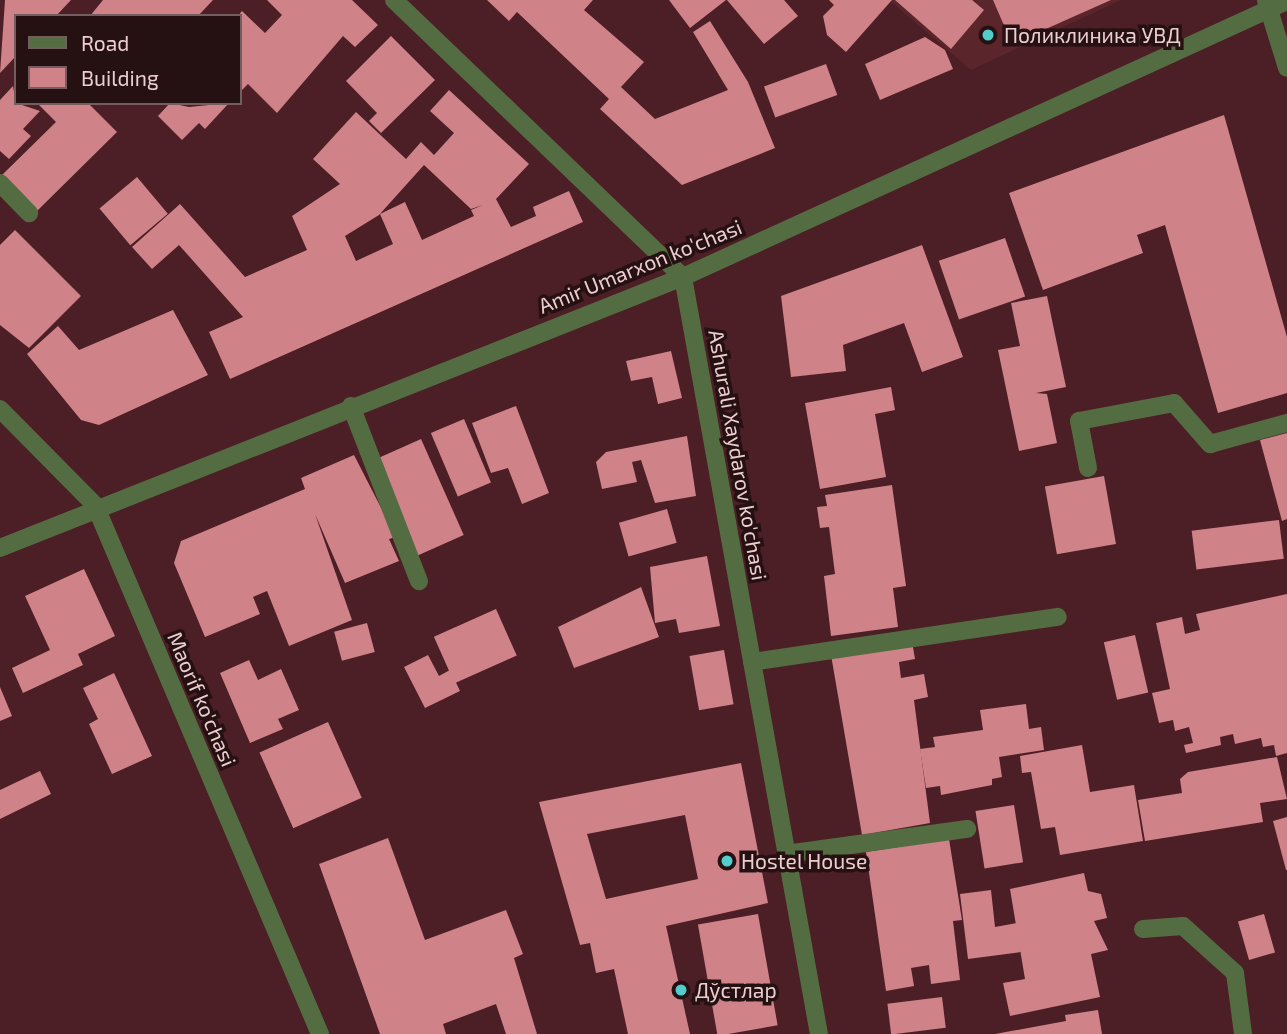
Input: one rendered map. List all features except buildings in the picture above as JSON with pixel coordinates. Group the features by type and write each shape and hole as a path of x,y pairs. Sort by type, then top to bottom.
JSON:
{"street":[{"path":"394,0 683,277"},
{"path":"1275,2 1287,68"},
{"name":"Amir Umarxon ko'chasi","path":"0,548 95,505 683,277 1275,2"},
{"path":"0,183 29,213"},
{"name":"Ashurali Xaydarov ko'chasi","path":"683,277 819,1034"},
{"path":"1088,468 1079,421 1174,403 1210,443 1287,423"},
{"path":"351,406 419,580"},
{"name":"Maorif ko'chasi","path":"0,409 95,505 320,1034"},
{"path":"752,662 1058,617"},
{"path":"786,854 967,829"},
{"path":"1143,929 1183,926 1235,973 1242,1034"}],"shaded area":[{"name":"Поликлиника УВД","path":"889,0 1121,0 971,70"}],"place":[{"name":"Поликлиника УВД","path":"988,35"},
{"name":"Hostel House","path":"727,861"},
{"name":"Дўстлар","path":"681,990"}]}
